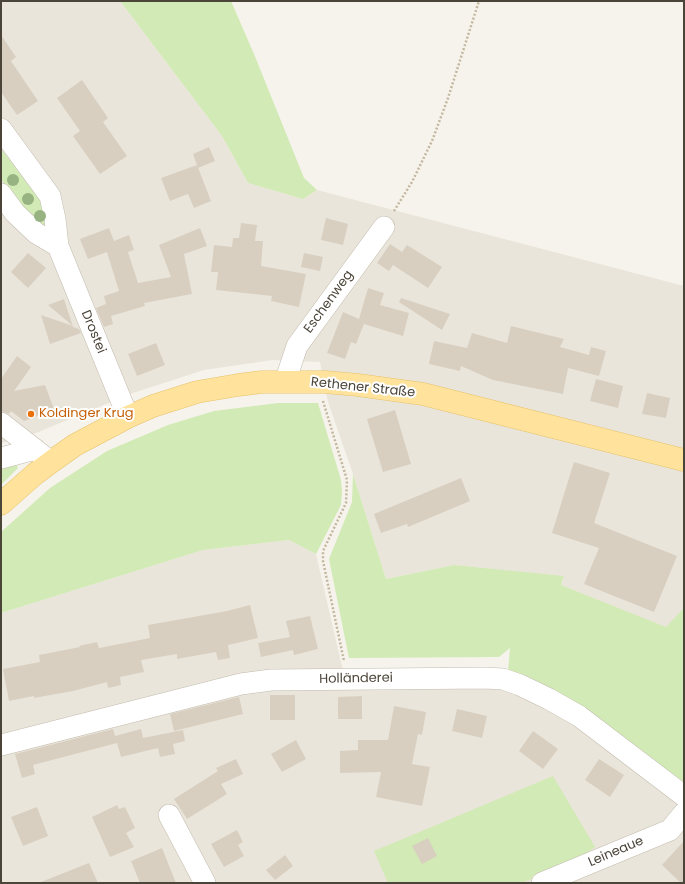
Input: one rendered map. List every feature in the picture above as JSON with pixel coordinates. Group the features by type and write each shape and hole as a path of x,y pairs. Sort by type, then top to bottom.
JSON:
{"main road":[{"name":"Rethener Straße","path":"1,504 35,474 43,456 75,445 128,417 153,406 197,392 238,385 285,382 358,385 423,394 684,460"}],"street":[{"name":"Drostei","path":"1,129 50,196 58,246 128,417"},
{"path":"1,194 16,213 36,233 58,246"},
{"name":"Eschenweg","path":"285,382 297,346 384,227"},
{"path":"1,423 43,456"},
{"path":"1,458 43,456"},
{"name":"Holländerei","path":"1,744 241,684 271,680 503,679 550,699 579,716 684,796"},
{"name":"Leineaue","path":"542,883 670,830 684,814"},
{"path":"169,815 205,883"}],"path":[{"path":"384,227 412,182 432,141 448,98 479,1"},
{"path":"330,399 323,399 347,480 348,494 346,503 324,552 323,562 348,679"}],"shaded area":[{"path":"1,1 120,1 222,136 248,183 303,199 317,190 684,286 684,608 667,628 561,585 564,577 454,565 386,579 353,474 328,402 320,362 273,360 204,370 133,393 36,433 1,443"},
{"path":"289,540 316,554 346,684 513,689 568,717 684,807 684,883 1,883 1,613 203,550"}],"green space":[{"path":"120,1 231,1 304,178 317,190 303,199 248,183 222,136"},
{"path":"1,149 43,203 50,226 43,230 24,210 1,179"},
{"path":"278,403 318,403 341,480 341,505 316,554 289,540 203,550 1,613 1,532 50,488 107,451 168,425 214,411"},
{"path":"16,463 18,468 1,485 1,465"},
{"path":"353,474 386,579 454,565 564,576 561,585 666,627 684,608 684,784 508,671 510,648 499,657 349,658 329,559 352,502"},
{"path":"553,776 595,847 573,863 521,883 388,883 374,851"}],"building":[{"path":"1,35 16,57 11,61 38,101 17,115 1,92"},
{"path":"82,80 108,118 103,122 127,156 100,174 73,136 80,131 57,98"},
{"path":"209,147 215,161 198,168 193,154"},
{"path":"197,165 211,201 194,208 188,194 170,201 161,178"},
{"path":"326,218 348,224 343,245 321,240"},
{"path":"241,223 257,225 255,241 263,241 261,266 306,274 299,307 271,301 272,296 216,290 218,272 211,272 214,245 232,247 233,238 239,238"},
{"path":"109,228 114,241 129,235 134,250 128,252 138,283 171,277 159,245 200,228 207,246 184,254 192,294 144,303 145,306 111,316 113,324 104,327 96,308 106,304 104,296 119,291 107,252 88,259 80,239"},
{"path":"390,244 402,252 407,245 442,267 428,288 393,265 389,271 377,263"},
{"path":"28,253 46,268 28,288 11,272"},
{"path":"304,253 323,257 320,271 301,267"},
{"path":"368,288 384,293 380,305 409,313 403,336 364,324 356,344 351,342 345,359 327,353 343,312 359,319"},
{"path":"401,298 450,314 442,330 399,302"},
{"path":"64,299 73,326 48,305"},
{"path":"41,315 79,329 81,333 50,344"},
{"path":"511,326 564,339 560,347 589,355 591,347 606,351 599,376 568,368 563,394 493,380 461,366 460,371 429,364 434,341 467,348 472,333 507,343"},
{"path":"156,343 165,365 137,376 128,354"},
{"path":"17,356 31,367 14,391 45,385 54,409 24,421 11,411 9,414 1,411 1,379"},
{"path":"596,379 623,386 618,408 590,401"},
{"path":"647,393 670,398 666,418 642,414"},
{"path":"395,410 411,464 383,472 367,419"},
{"path":"574,462 610,473 594,523 677,556 654,612 584,584 599,548 552,533"},
{"path":"461,478 470,501 408,527 407,524 381,533 374,514"},
{"path":"250,605 258,638 228,645 230,658 218,660 216,652 177,659 177,654 141,660 144,672 120,677 121,685 108,688 107,682 73,691 9,701 3,669 40,662 39,655 97,642 99,648 150,638 148,625 227,611"},
{"path":"310,616 318,649 294,655 293,650 261,657 258,643 290,637 286,621"},
{"path":"270,695 295,695 295,720 270,720"},
{"path":"362,696 362,719 338,719 338,697"},
{"path":"239,697 243,714 174,731 170,714"},
{"path":"394,706 426,712 422,735 418,734 412,764 430,767 422,806 376,797 381,772 340,773 340,751 358,750 358,740 388,740"},
{"path":"457,709 487,716 482,738 452,731"},
{"path":"113,729 115,736 141,729 143,738 183,730 185,741 173,744 175,754 160,757 158,748 121,757 117,743 33,765 35,774 22,778 15,754"},
{"path":"533,731 558,749 543,769 519,751"},
{"path":"296,740 306,759 282,772 271,754"},
{"path":"236,759 243,774 221,784 227,794 187,819 174,799 218,771 216,768"},
{"path":"599,759 624,775 610,797 585,780"},
{"path":"117,805 119,809 125,807 135,828 126,833 134,847 110,857 92,817"},
{"path":"37,807 48,836 23,846 11,817"},
{"path":"237,830 243,842 238,845 244,856 224,867 211,844"},
{"path":"428,838 437,856 422,864 412,846"},
{"path":"684,841 684,883 681,883 662,865"},
{"path":"162,848 176,883 140,883 131,861"},
{"path":"285,855 293,866 275,880 266,870"},
{"path":"89,863 98,883 41,883 41,882"}],"place":[{"name":"Koldinger Krug","path":"31,414"}]}
